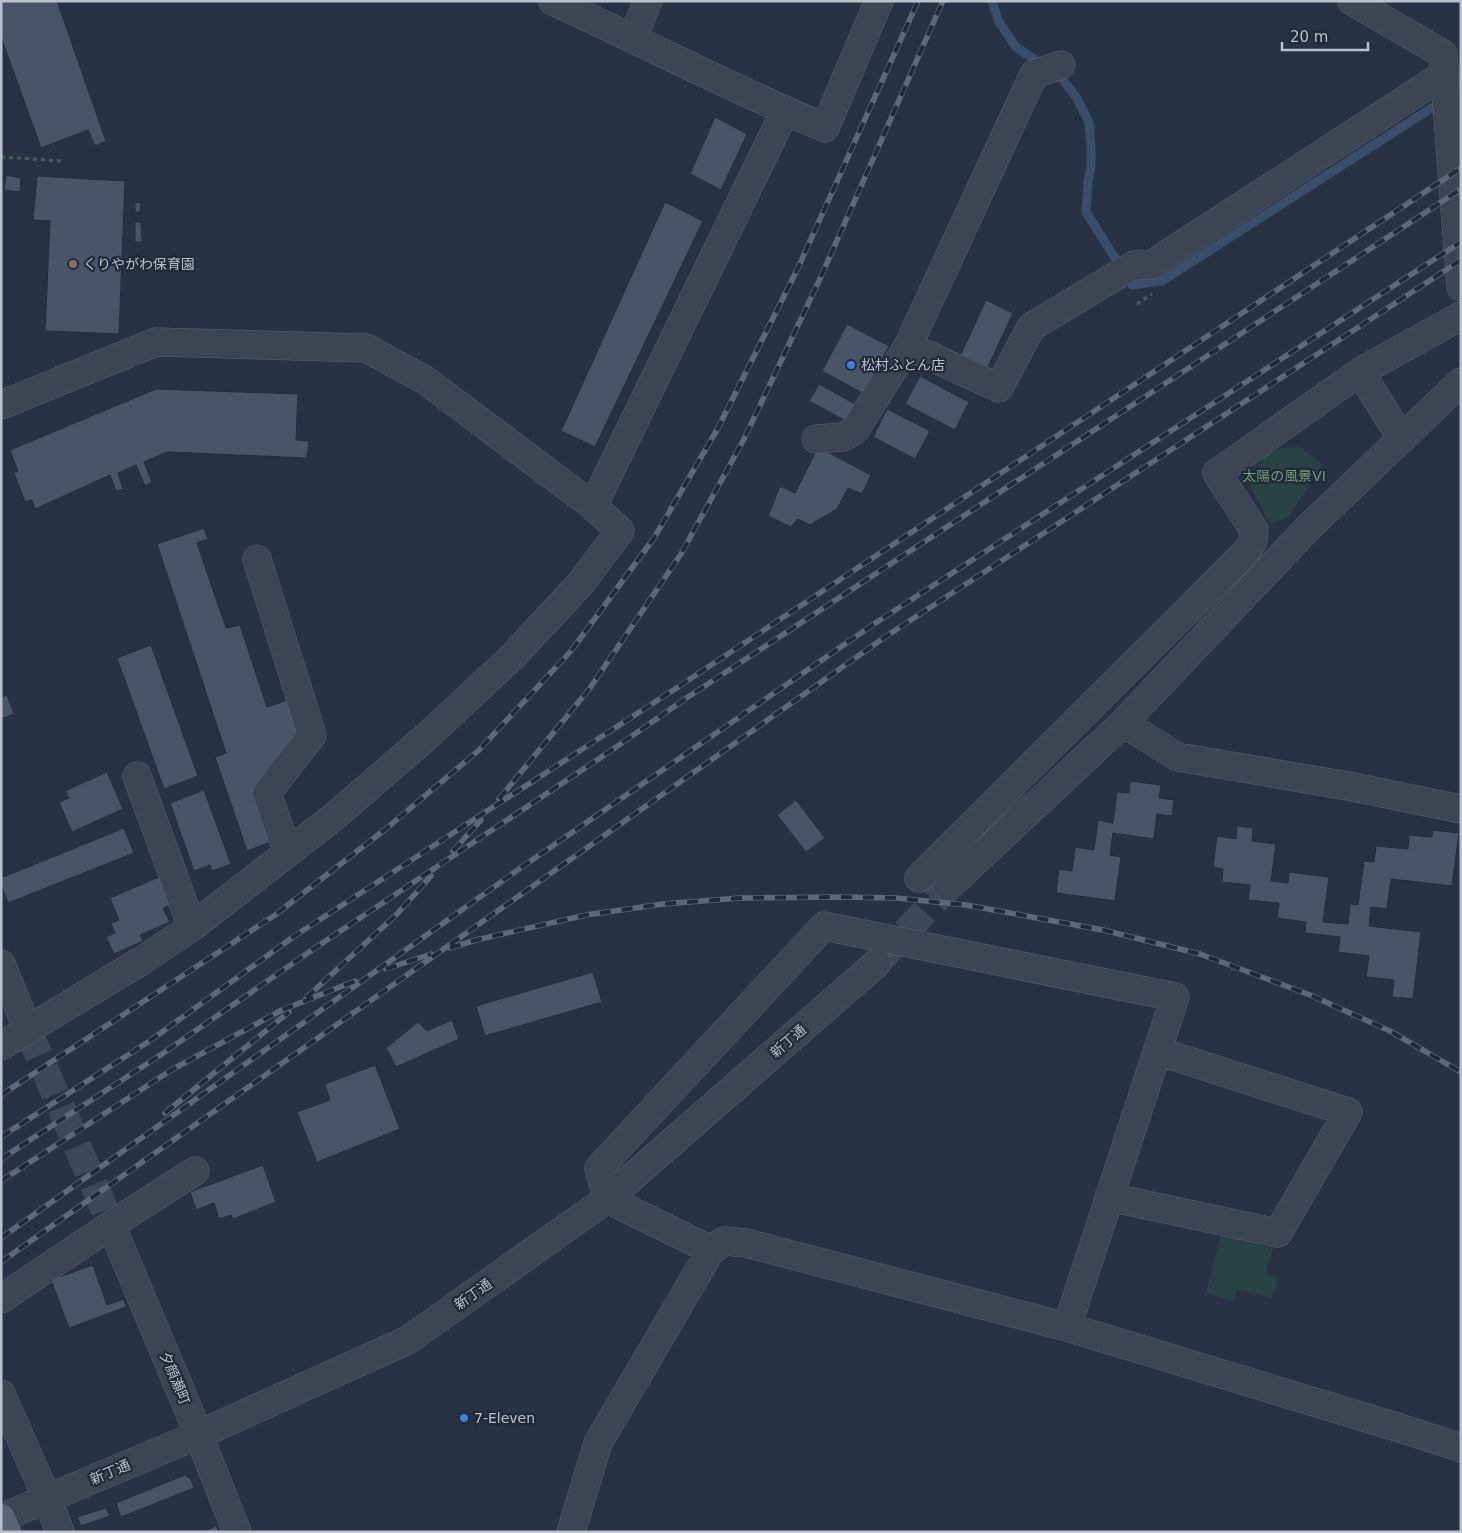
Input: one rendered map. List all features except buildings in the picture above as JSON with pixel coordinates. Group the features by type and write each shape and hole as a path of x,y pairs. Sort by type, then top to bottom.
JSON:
{"main road":[{"path":"1,1518 7,1532"}],"street":[{"path":"553,1 785,111 826,128 879,1"},
{"path":"633,38 648,1"},
{"path":"1352,1 1450,57"},
{"path":"908,346 999,388 1031,327 1124,271 1151,265 1450,57"},
{"path":"1450,57 1461,288"},
{"path":"816,439 843,437 855,430 908,346 1034,74 1061,65"},
{"path":"593,506 785,111"},
{"path":"919,878 1247,551 1253,541 1254,530 1216,473 1360,372 1461,316"},
{"path":"1,405 156,342 366,348 425,380 593,506 620,531 581,583 512,657 425,738 335,816 192,927 141,961 1,1046"},
{"path":"1360,372 1402,438"},
{"path":"948,888 1123,723 1310,527 1461,382"},
{"path":"257,559 312,736 266,793 288,853"},
{"path":"1123,723 1178,757 1348,786 1461,810"},
{"path":"137,776 192,927"},
{"path":"711,1250 607,1199 599,1168 824,926 1175,997 1067,1327"},
{"name":"新丁通","path":"1,1518 198,1434 408,1340 607,1199 877,963"},
{"path":"1,964 28,1030"},
{"path":"1109,1197 1278,1233 1348,1112 1157,1051"},
{"path":"1,1299 195,1171"},
{"name":"夕顔瀬町","path":"111,1225 237,1532"},
{"path":"571,1532 598,1443 711,1250 724,1241 746,1242 1067,1327 1461,1448"},
{"path":"1,1394 60,1532"}],"path":[{"path":"1,158 62,161"}],"green space":[{"name":"太陽の風景VI","path":"1300,447 1323,465 1288,517 1270,524 1250,485 1268,449"},
{"path":"1221,1234 1273,1248 1266,1274 1278,1278 1272,1298 1237,1289 1234,1301 1206,1293"}],"waterway":[{"path":"992,1 999,22 1016,47 1043,65"},
{"path":"1054,72 1060,76 1076,97 1089,122 1091,166 1086,212 1132,285 1162,281 1461,89"}],"tunnel":[{"path":"877,963 948,887"},
{"path":"28,1030 111,1225"}],"railway":[{"path":"1,1095 275,915 387,828 479,750 571,651 654,538 718,428 798,268 918,1"},
{"path":"499,799 590,688 681,554 743,441 819,281 943,1"},
{"path":"1,1137 151,1040 293,937 678,687 1461,168"},
{"path":"1,1159 162,1054 315,948 609,752 685,699 1461,189"},
{"path":"1,1238 522,867 877,622 1461,242"},
{"path":"1,1262 885,637 1461,260"},
{"path":"453,851 481,820"},
{"path":"306,998 397,914 431,876"},
{"path":"450,948 476,940 586,915 663,904 740,898 839,897 896,898 966,905 1103,930 1200,954 1310,995 1390,1031 1461,1072"},
{"path":"386,969 431,954"},
{"path":"1,1181 173,1069 282,1010 355,981"},
{"path":"165,1113 289,1012"}],"place":[{"name":"くりやがわ保育園","path":"73,264"},
{"name":"松村ふとん店","path":"851,365"},
{"name":"7-Eleven","path":"464,1418"}]}
